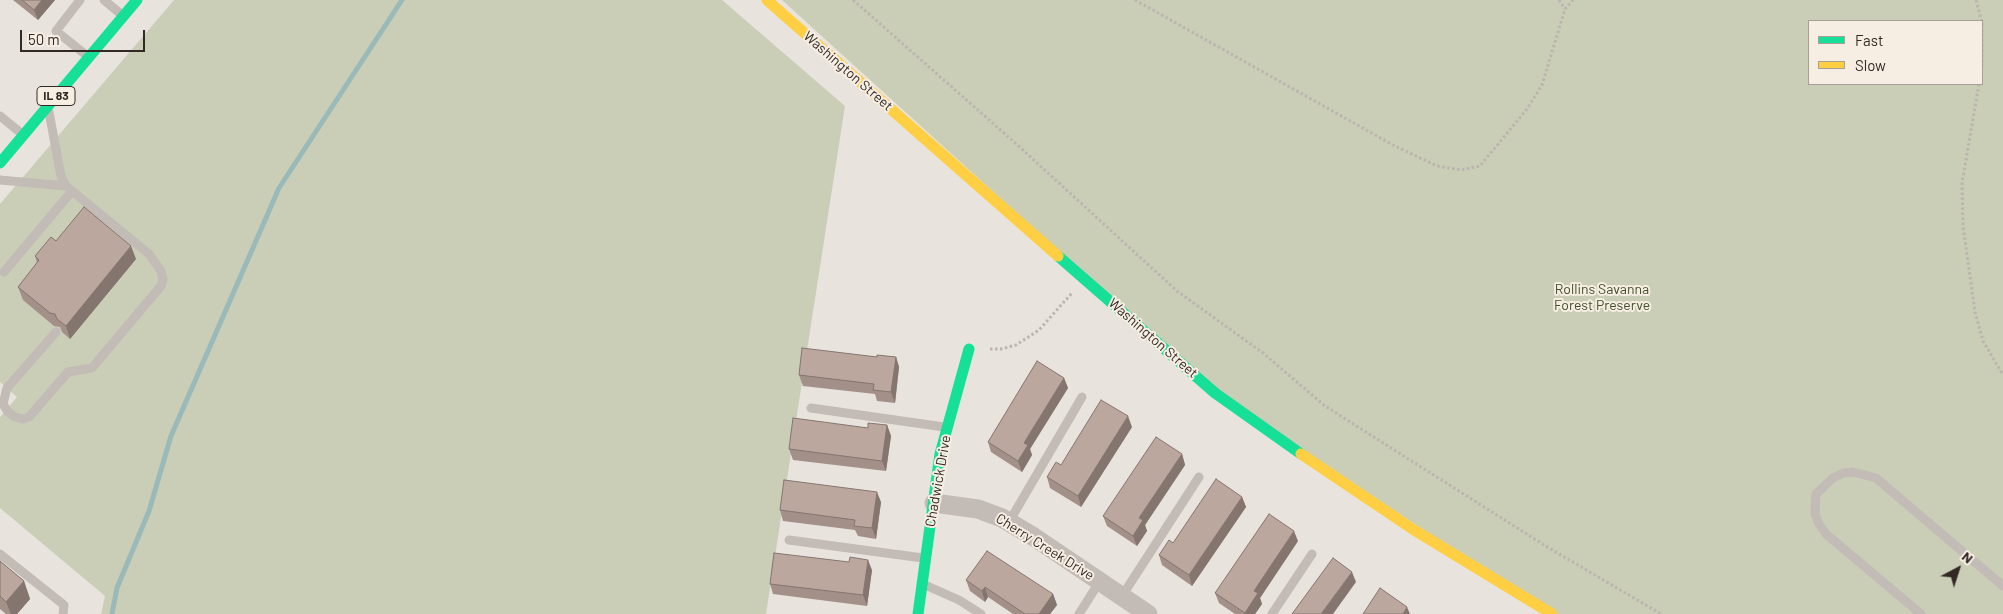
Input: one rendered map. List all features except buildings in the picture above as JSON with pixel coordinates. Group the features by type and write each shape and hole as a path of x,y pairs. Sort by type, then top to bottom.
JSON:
{"main road":[{"name":"IL 83","path":"0,163 137,0"},
{"name":"Washington Street","path":"767,0 1215,392 1333,477 1414,530 1552,614"},
{"name":"Chadwick Drive","path":"918,614 940,454 969,349"}],"street":[{"name":"Cherry Creek Drive","path":"934,503 978,509 1009,522 1148,614"}],"lane":[{"path":"80,0 56,31 89,57"},
{"path":"104,0 124,16"},
{"path":"48,106 61,176 69,189 149,254 161,271 163,280 161,286 92,368 68,372 29,417 22,419 15,417 8,412 3,404 7,388 56,332"},
{"path":"0,116 23,136"},
{"path":"0,180 69,189"},
{"path":"4,272 69,189"},
{"path":"1009,522 1082,397"},
{"path":"811,408 948,428"},
{"path":"1921,614 1826,534 1818,524 1815,514 1816,494 1833,478 1844,473 1853,472 1876,478 2003,586"},
{"path":"1122,596 1199,477"},
{"path":"789,540 926,558"},
{"path":"0,554 64,605 62,614"},
{"path":"1272,614 1312,554"},
{"path":"1079,614 1100,581"},
{"path":"922,584 959,600 981,614"}],"path":[{"path":"852,0 1013,141 1177,291 1263,354 1325,406 1544,545 1661,614"},
{"path":"1135,0 1393,145 1437,166 1461,170 1480,166 1527,109 1542,85 1566,9 1573,0"},
{"path":"1559,0 1566,9"},
{"path":"1976,0 1981,20"},
{"path":"1979,85 1962,183 1963,226 1975,312 1984,341 2003,375"},
{"path":"969,349 1001,349 1016,345 1039,330 1084,278"}],"green space":[{"path":"174,0 722,0 845,106 766,614 101,614 105,596 0,508 0,417 17,397 0,382 0,204"},
{"name":"Rollins Savanna Forest Preserve","path":"782,0 2003,0 2003,614 1552,614 1215,393"}],"waterway":[{"path":"112,614 117,588 149,511 171,436 279,188 402,0"}],"traffic: fast":[{"path":"0,163 137,0"},
{"path":"1058,256 1215,393 1301,454"},
{"path":"918,614 940,454 969,349"}],"traffic: slow":[{"path":"767,0 1058,256"},
{"path":"1301,454 1414,530 1552,614"}]}
